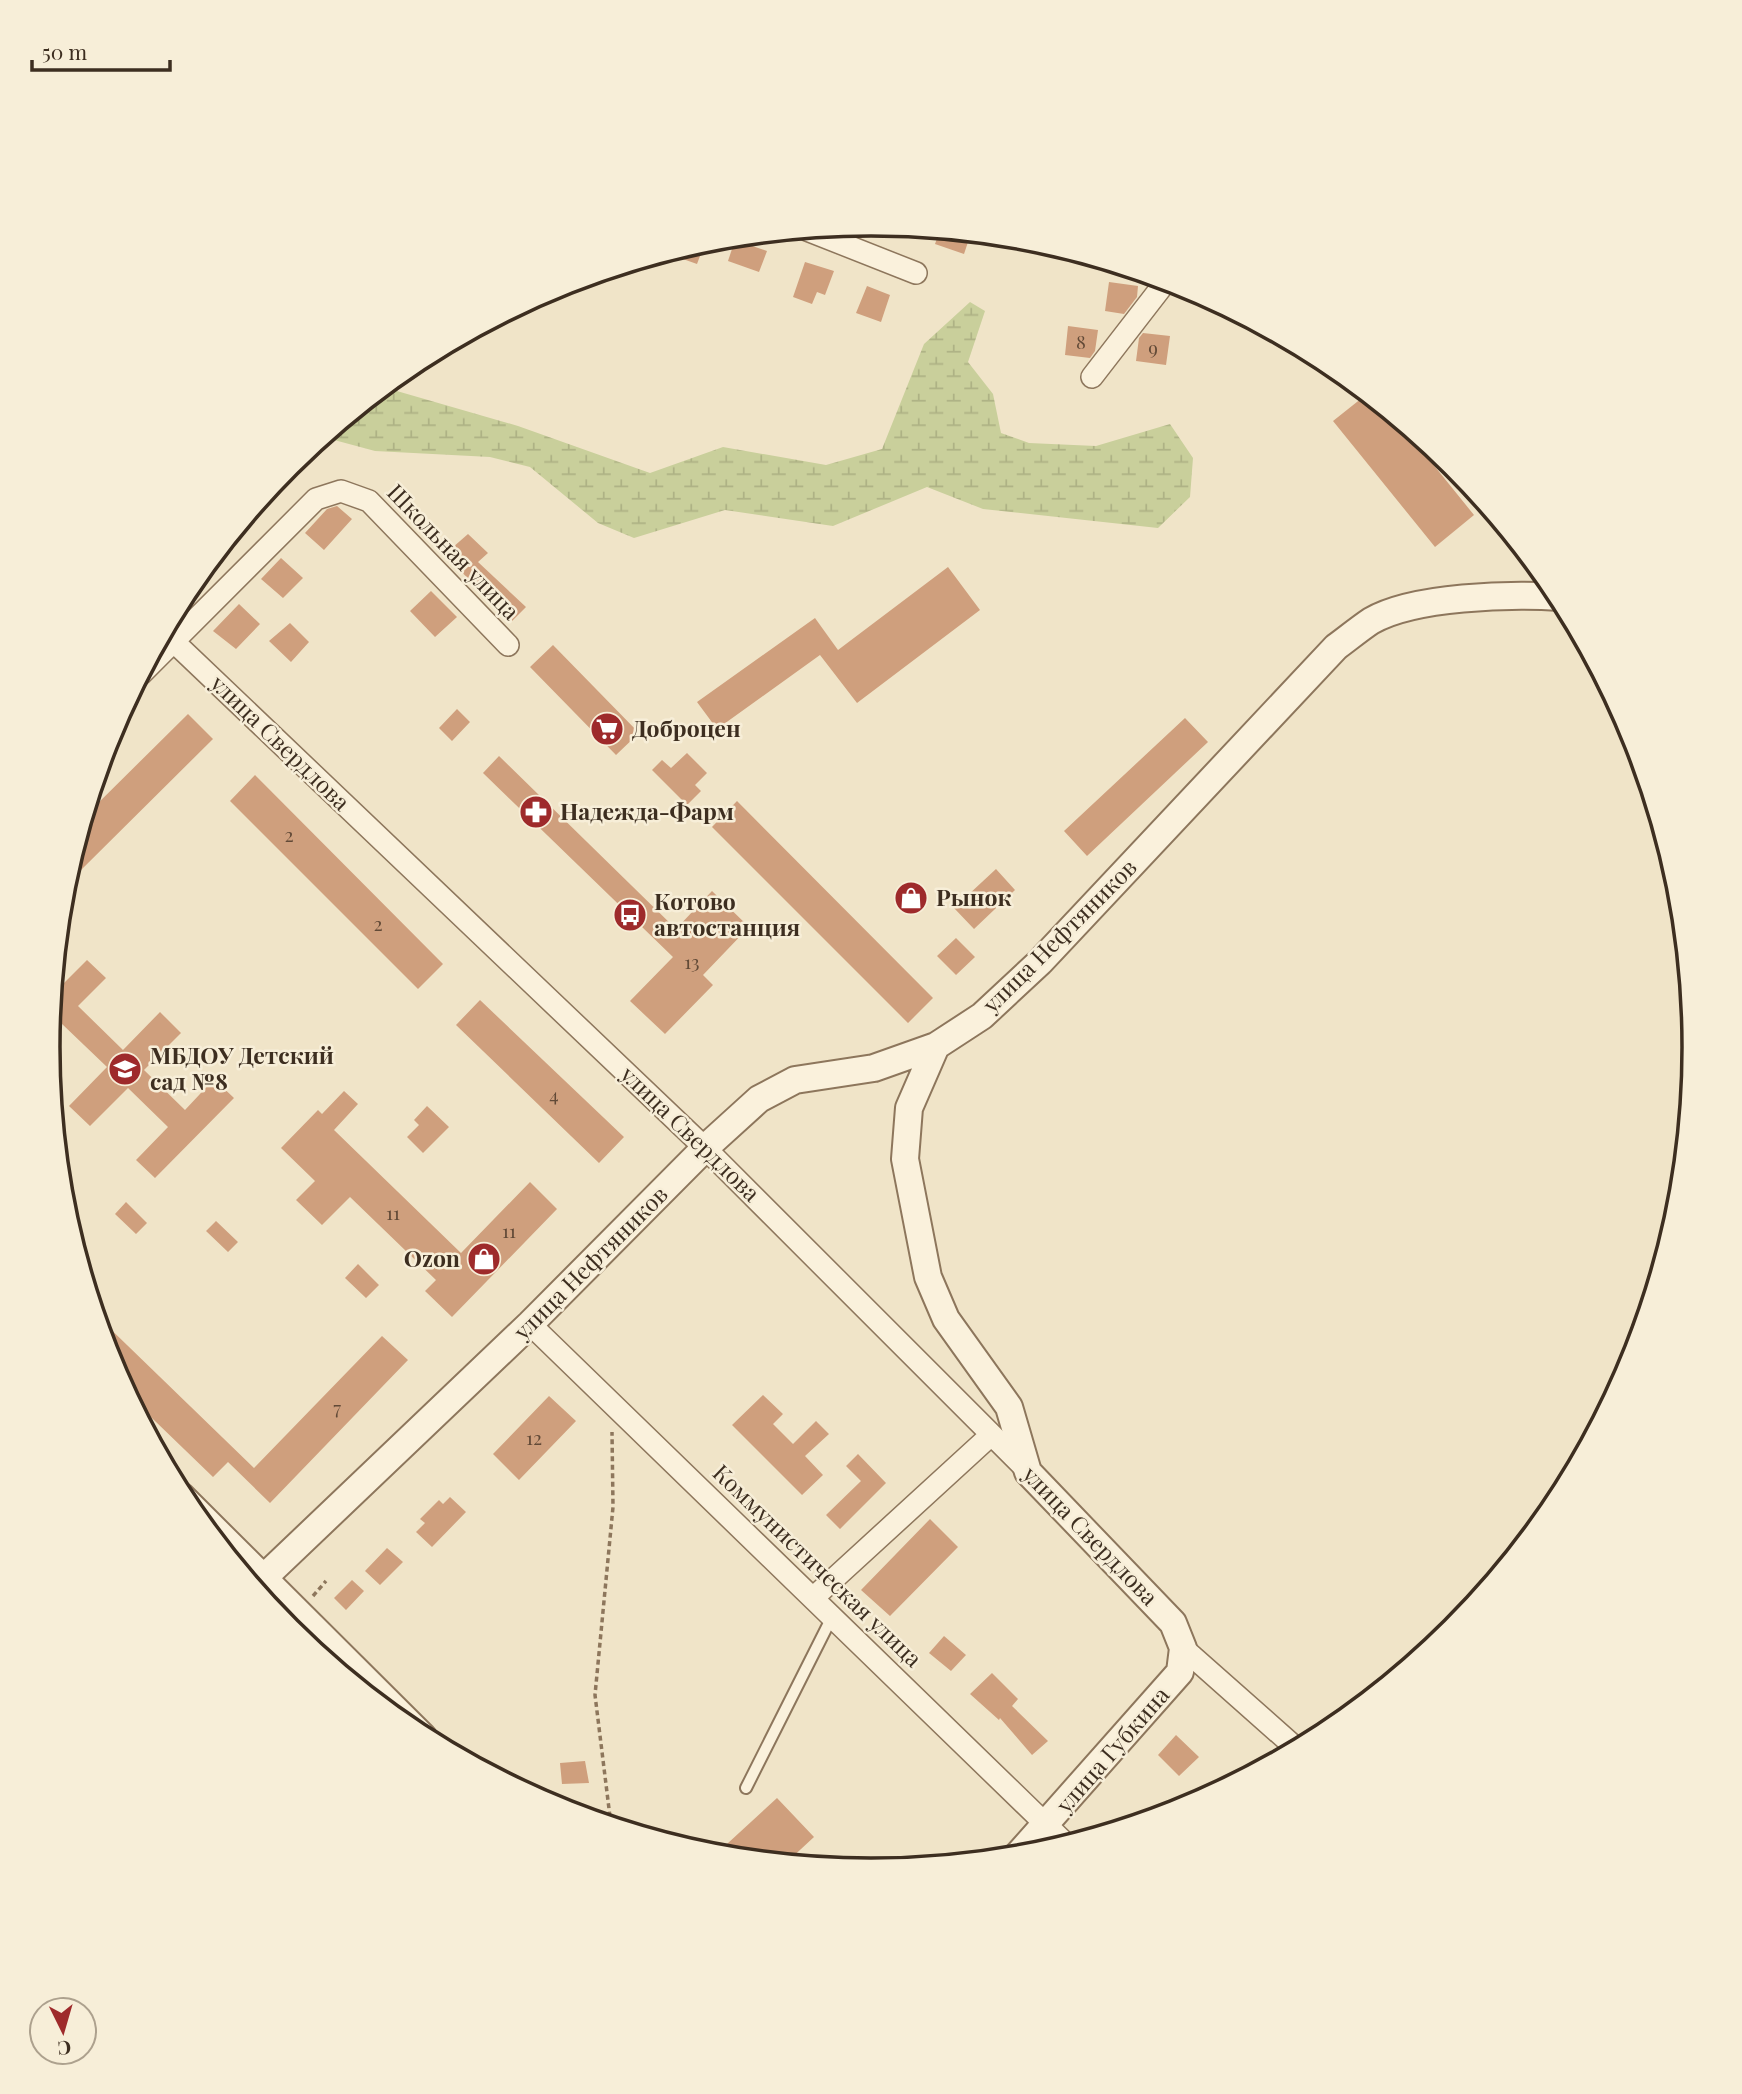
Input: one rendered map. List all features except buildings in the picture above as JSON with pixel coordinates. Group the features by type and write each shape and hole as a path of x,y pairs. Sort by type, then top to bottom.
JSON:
{"street":[{"path":"824,237 916,273"},
{"path":"1092,377 1160,289"},
{"name":"Школьная улица","path":"162,652 316,499 341,491 369,500 508,645"},
{"name":"улица Нефтяников","path":"260,1581 530,1324 705,1148 759,1099 795,1080 874,1068 936,1046 982,1016 1040,962 1336,647 1373,620 1419,605 1482,598 1547,597"},
{"name":"улица Свердлова","path":"173,641 705,1148 1028,1472 1173,1623 1182,1660 1289,1743"},
{"path":"936,1046 909,1108 905,1159 928,1277 946,1319 1009,1407 1028,1472"},
{"name":"Коммунистическая улица","path":"530,1324 1058,1836"},
{"path":"813,1598 991,1435"},
{"path":"275,1597 355,1673"},
{"name":"улица Губкина","path":"1030,1843 1182,1660"}],"lane":[{"path":"747,1788 832,1617"}],"path":[{"path":"610,1815 594,1695 613,1507 614,1405"}],"green space":[{"path":"970,302 985,311 968,362 993,394 1001,433 1029,443 1096,446 1170,424 1193,458 1190,497 1158,528 983,509 927,487 833,526 725,510 634,538 598,523 530,467 490,457 375,451 333,440 395,390 518,426 650,473 723,447 826,465 882,449 924,344"}],"place":[{"name":"Доброцен","path":"607,729"},
{"name":"Надежда-Фарм","path":"536,812"},
{"name":"Рынок","path":"911,898"},
{"name":"Котово автостанция","path":"630,915"},
{"name":"МБДОУ Детский сад №8","path":"125,1069"},
{"name":"Ozon","path":"484,1259"}]}
